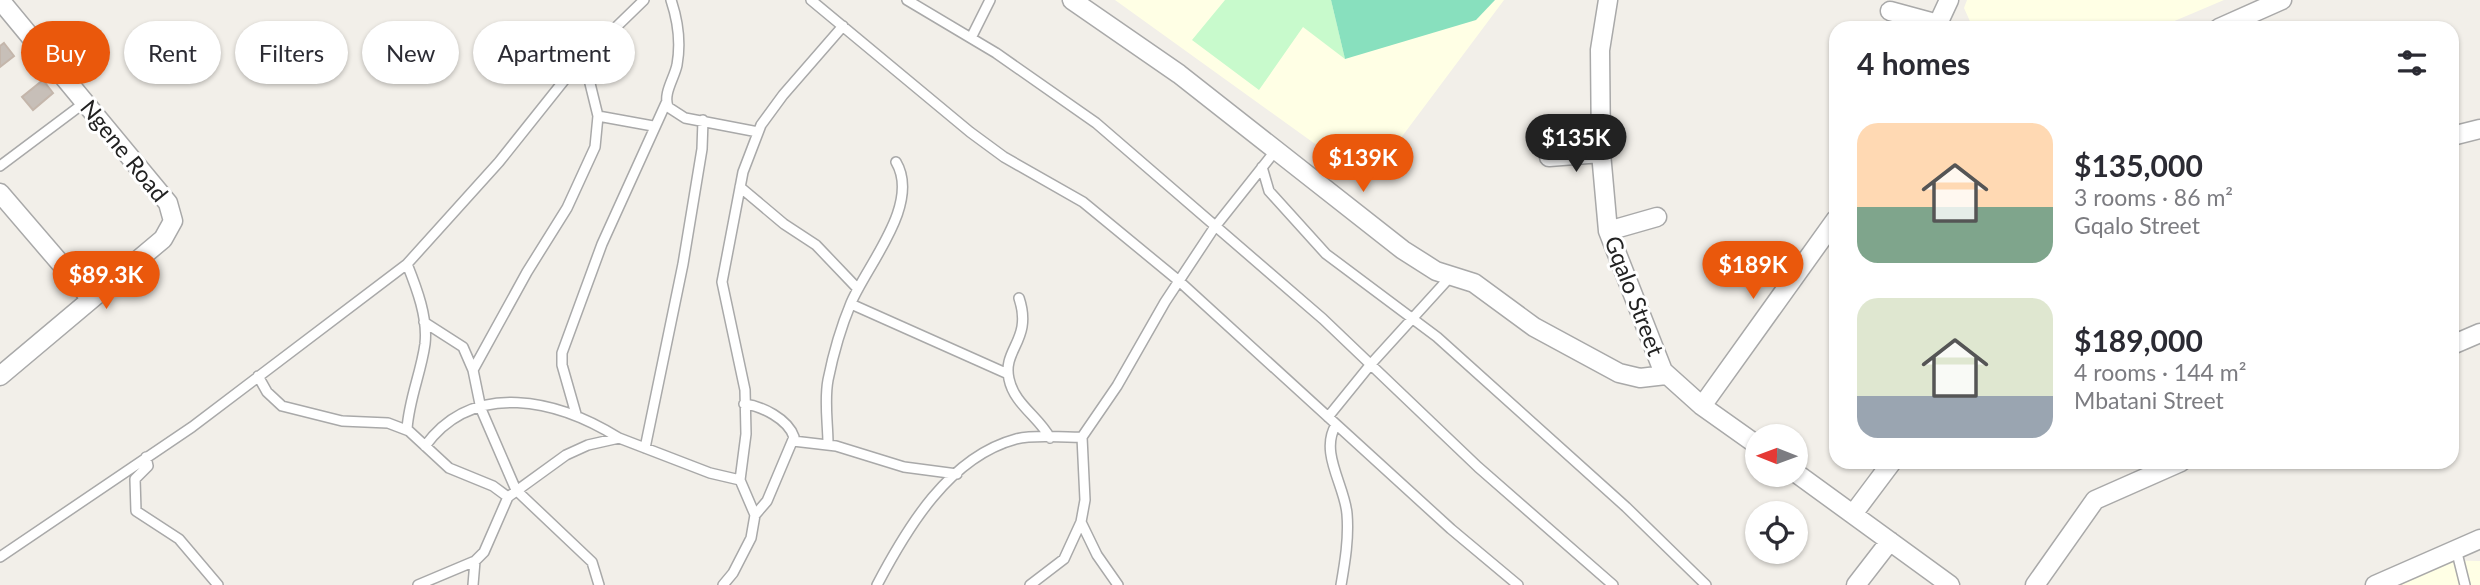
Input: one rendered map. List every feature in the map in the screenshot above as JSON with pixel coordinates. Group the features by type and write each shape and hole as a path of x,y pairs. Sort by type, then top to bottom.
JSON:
{"street":[{"name":"Ngene Road","path":"0,0 168,203 173,221 163,239 0,376"},
{"path":"1072,0 1179,74 1403,250 1436,271 1474,283 1534,327 1619,373 1640,378 1666,375"},
{"name":"Gqalo Street","path":"1608,0 1600,50 1601,153 1608,230 1666,375 1702,406 1745,436"},
{"path":"1939,21 1949,0"},
{"path":"2235,21 2282,0"},
{"path":"1890,11 1921,21"},
{"path":"2459,134 2480,129"},
{"path":"1549,157 1601,153"},
{"path":"0,193 91,299"},
{"path":"1608,230 1657,218"},
{"path":"1702,406 1829,229"},
{"path":"2459,342 2480,333"},
{"path":"1853,514 1887,469"},
{"path":"2035,585 2095,500 2165,469"},
{"path":"1808,482 1950,585"},
{"path":"2375,585 2480,539"},
{"path":"1856,585 1890,541"}],"lane":[{"path":"623,21 644,0"},
{"path":"576,414 562,365 562,354 603,244 653,126 666,103 678,54 677,20 671,0"},
{"path":"811,0 970,132 1004,157 1083,202 1179,281 1336,425 1518,585"},
{"path":"907,0 971,38 1096,123 1371,363 1478,467 1613,585"},
{"path":"971,38 990,0"},
{"path":"755,515 740,480 746,434 745,383 722,282 740,187 758,132 783,95 843,26"},
{"path":"0,557 146,457 407,264 499,162 534,115 562,84"},
{"path":"473,370 527,272 567,208 595,147 598,117 590,84"},
{"path":"0,166 84,103"},
{"path":"666,103 676,115 758,132"},
{"path":"598,117 653,126"},
{"path":"645,448 683,264 702,149 703,120"},
{"path":"1030,585 1064,559 1081,522 1085,500 1082,437 1117,386 1214,228 1276,150"},
{"path":"828,444 828,379 851,304 881,252 903,196 902,179 895,162"},
{"path":"1262,167 1269,191 1326,254 1414,318 1626,506 1706,585"},
{"path":"740,187 784,224 816,245 858,289"},
{"path":"407,264 424,322 425,342 409,400 407,429"},
{"path":"1328,417 1371,363 1451,276"},
{"path":"1019,298 1024,328 1012,356 1008,374 1015,394 1050,438"},
{"path":"851,304 1008,374"},
{"path":"424,322 457,341 473,370 479,404 512,494"},
{"path":"258,376 267,392 282,406 342,421 388,423 407,429 449,468 512,494 592,562 599,585"},
{"path":"425,446 439,428 479,404 551,407 576,414 619,438 710,473 740,480"},
{"path":"723,585 733,573 751,538 755,515 767,501 793,441 792,432 773,415 744,404"},
{"path":"1336,425 1331,437 1331,453 1347,511 1342,585"},
{"path":"877,585 916,518 957,474 979,457 1009,441 1082,437"},
{"path":"418,585 475,561 484,552 512,494 566,455 588,445 619,438"},
{"path":"793,441 828,444 904,467 957,474"},
{"path":"146,457 148,466 135,479 136,511 179,539 218,585"},
{"path":"1081,522 1118,585"},
{"path":"2456,549 2465,585"},
{"path":"473,585 475,561"}],"shaded area":[{"path":"1115,0 1504,0 1368,182"},
{"path":"1967,0 2224,0 2174,21 1970,21 1964,8"},
{"path":"2432,560 2480,561 2480,585 2375,585"}],"green space":[{"path":"1225,0 1331,0 1345,59 1303,27 1259,90 1192,40"},
{"path":"1331,0 1495,0 1476,20 1345,59"}],"building":[{"path":"4,43 14,56 0,67 0,46"},
{"path":"38,84 46,84 53,93 33,110 22,97"}]}
